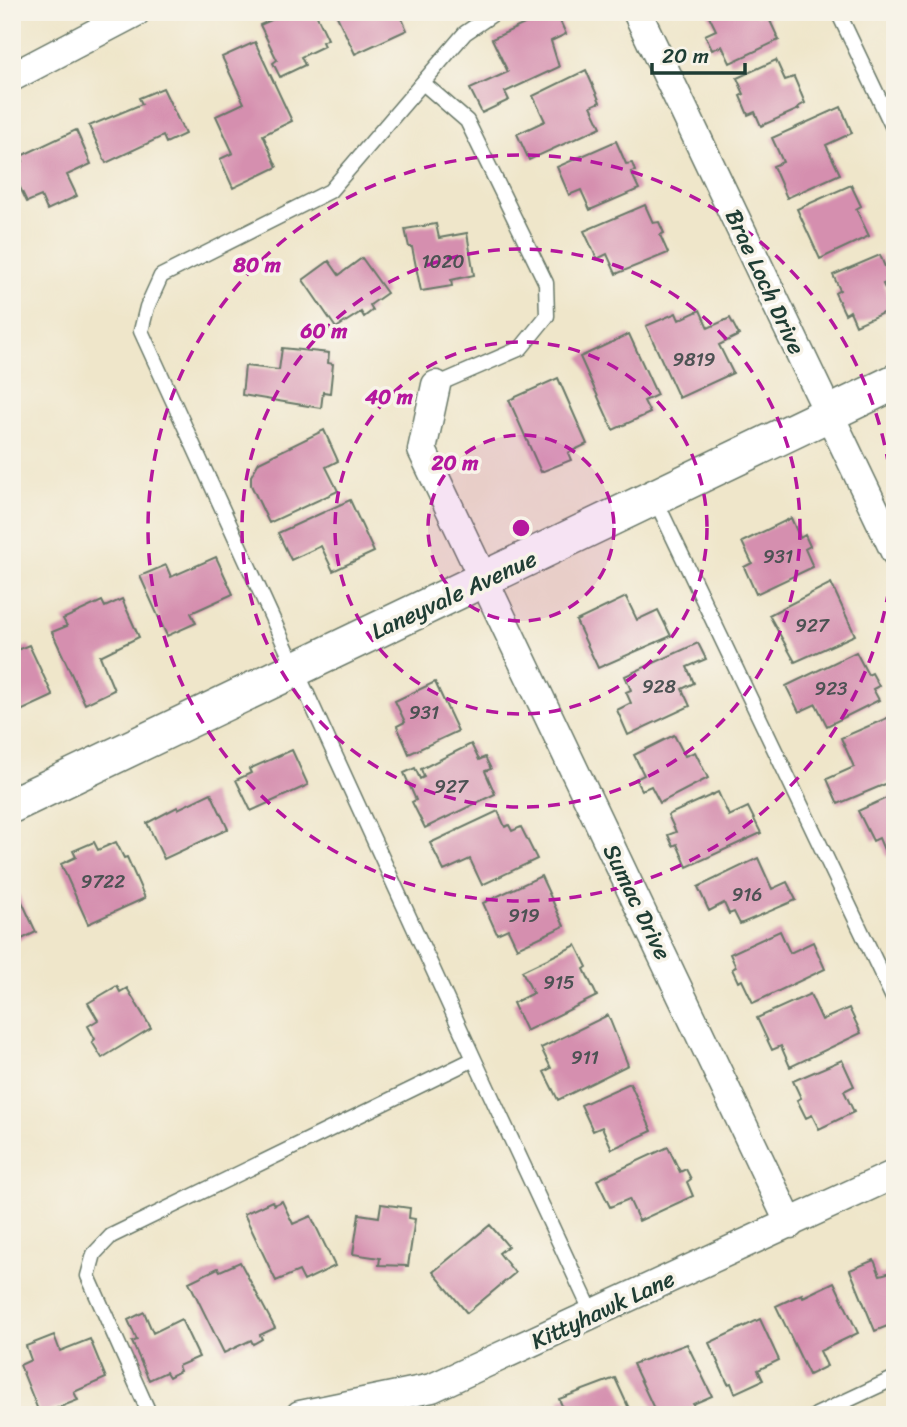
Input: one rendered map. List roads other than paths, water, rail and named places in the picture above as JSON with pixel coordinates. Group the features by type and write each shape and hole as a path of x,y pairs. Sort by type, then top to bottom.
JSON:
{"street":[{"path":"12,77 136,12"},
{"name":"Brae Loch Drive","path":"637,12 895,552"},
{"name":"Laneyvale Avenue","path":"12,805 895,383"},
{"name":"Sumac Drive","path":"436,385 422,450 790,1224"},
{"name":"Kittyhawk Lane","path":"300,1415 432,1388 895,1174"}],"lane":[{"path":"496,12 466,33 330,191 161,276 141,331 593,1315"},
{"path":"838,12 895,132"},
{"path":"423,83 467,121 546,283 547,316 521,348 436,385"},
{"path":"655,499 895,1002"},
{"path":"150,1415 88,1276 94,1254 111,1236 474,1059"},
{"path":"816,1415 895,1378"}]}
